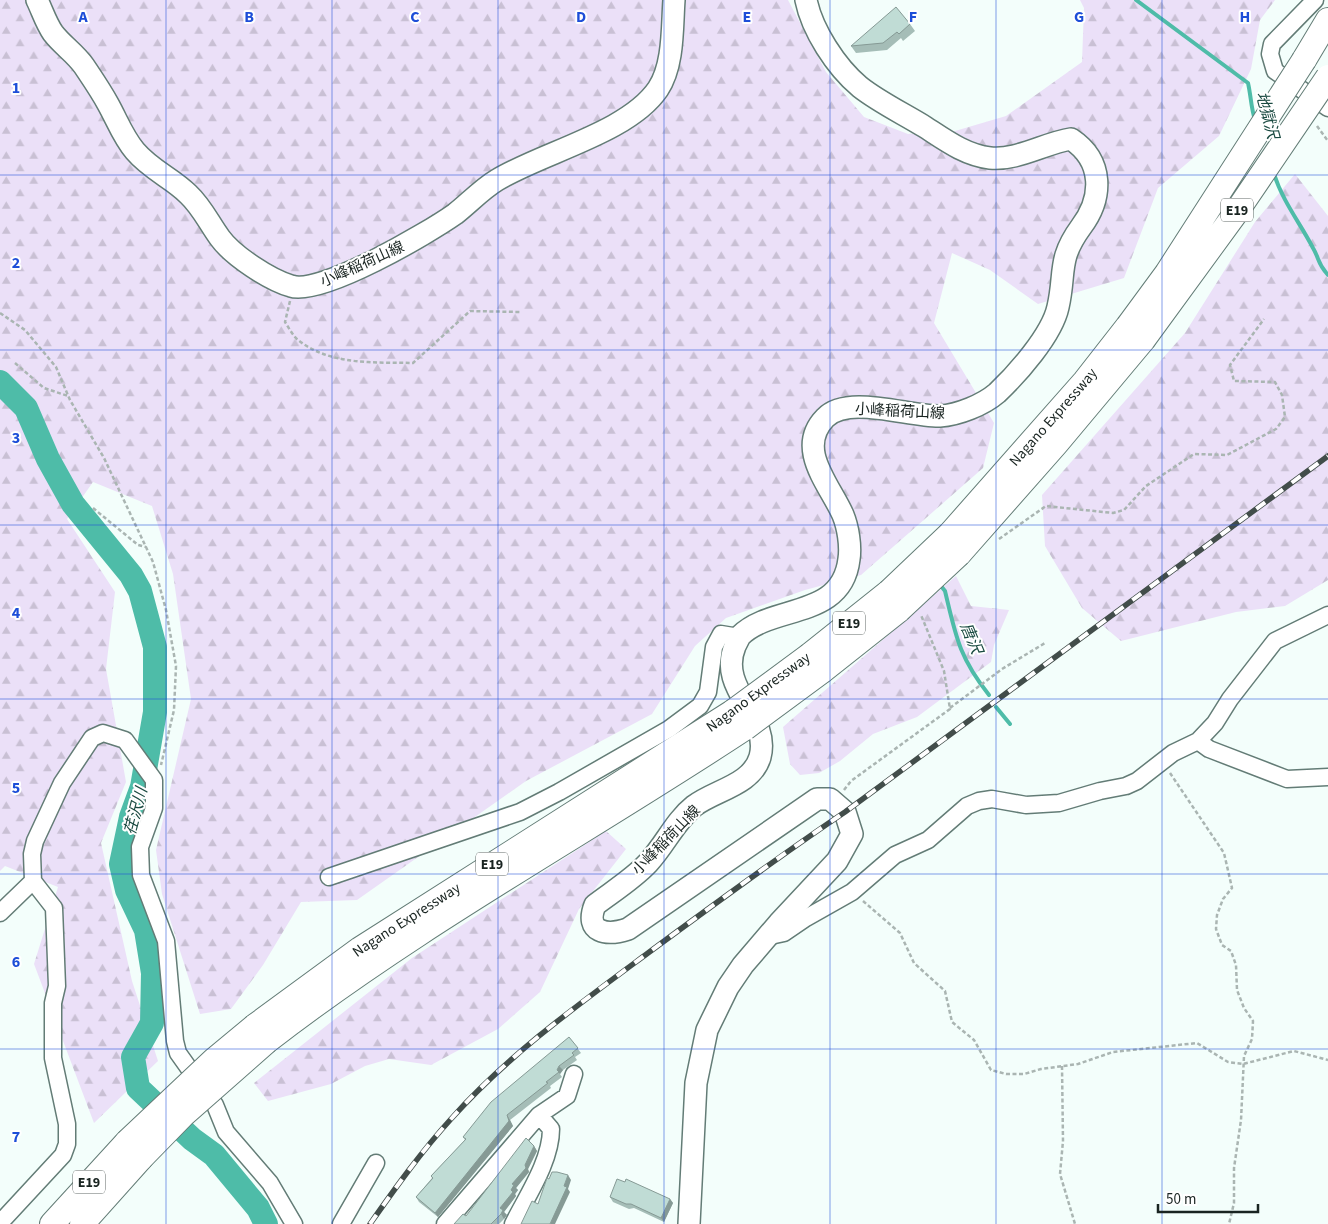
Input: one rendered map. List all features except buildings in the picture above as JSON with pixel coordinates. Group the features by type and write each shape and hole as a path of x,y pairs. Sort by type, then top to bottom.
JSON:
{"highway":[{"name":"Nagano Expressway","path":"1136,333 1167,273 1328,20"},
{"name":"Nagano Expressway","path":"82,1224 134,1150 208,1066 261,1033 360,949 739,720 816,663 902,604 955,544 1067,402 1136,333 1235,214 1328,77"},
{"name":"Nagano Expressway","path":"52,1224 134,1150"}],"main road":[{"path":"36,0 52,32 82,63 135,151 157,173 188,193 202,210 221,240 238,256 279,282 294,288"},
{"name":"小峰稲荷山線","path":"294,288 313,285 359,268 418,238 455,214 497,180 620,121 644,105 659,87 667,63 674,0"},
{"name":"小峰稲荷山線","path":"806,0 824,42 841,66 859,86 968,153 991,158 1011,156 1057,142 1071,140 1083,148 1091,160 1097,185 1097,199 1091,214 1072,240 1065,256 1058,307 1050,327 1016,373 994,396 969,409 942,416 859,407 842,409 826,416 817,429 813,443 814,461 844,518 849,542 849,560 844,578 819,603 761,623 739,637 732,653 730,668 733,681 760,731 761,755 756,767 747,777 694,806 679,822 648,863 595,905 591,915 593,924 599,931 612,934 628,929 816,799 830,799 833,802"},
{"path":"689,1224 696,1083 707,1030 728,987 770,936 837,861 852,834 845,812 833,802"}],"street":[{"path":"1315,0 1272,44 1271,64 1280,77 1328,108"},
{"path":"770,936 784,933 852,892 895,855 928,840 968,806 979,801 992,799 1026,805 1059,803 1100,791 1126,786 1137,781 1173,753 1198,741 1215,724 1230,700 1275,641 1328,615"},
{"path":"328,877 520,812 661,734 700,706 708,692 714,646 721,634 739,637"},
{"path":"0,1223 63,1155 67,1144 67,1124 53,1058 53,1003 57,986 54,908 33,881 34,841 62,783 92,738 103,733 125,740 152,778 154,808 140,847 141,875 166,941 176,1047 215,1105 226,1132 270,1183 294,1224"},
{"path":"1198,741 1209,749 1287,779 1328,777"},
{"path":"0,913 33,881"},
{"path":"444,1224 539,1115 567,1096 574,1074"},
{"path":"513,1224 539,1173 551,1138 551,1129 539,1115"},
{"path":"340,1224 376,1163"}],"path":[{"path":"1328,108 1317,126 1328,141"},
{"path":"294,288 284,322 297,340 326,355 352,362 413,363 470,311 520,312"},
{"path":"0,313 25,330 39,344 56,367 69,396 104,458 153,562 164,603 176,666 174,710 162,763 152,778"},
{"path":"995,541 1046,506 1113,513 1124,510 1146,486 1194,454 1227,455 1276,429 1285,416 1282,395 1275,382 1234,381 1230,365 1264,319"},
{"path":"15,363 44,388 69,396"},
{"path":"93,508 138,545 146,547"},
{"path":"902,604 944,671 950,709"},
{"path":"833,802 851,781 988,680 1045,643"},
{"path":"1163,761 1224,853 1232,888 1220,907 1216,928 1222,945 1231,951 1236,964 1237,990 1244,1008 1252,1021 1252,1039 1246,1049 1243,1064 1241,1120 1234,1168 1234,1203 1229,1224"},
{"path":"852,892 900,933 914,962 945,992 952,1022 974,1040 991,1070 1006,1074 1024,1074 1041,1069 1078,1064 1113,1052 1197,1043 1228,1062 1243,1064 1294,1051 1328,1060"},
{"path":"1062,1066 1063,1141 1060,1174 1075,1224"}],"green space":[{"path":"0,0 788,0 826,72 864,117 908,134 955,131 1006,116 1082,62 1084,8 1080,0 1275,0 1260,20 1251,69 1219,136 1158,188 1124,278 1038,304 990,270 952,253 934,323 994,423 983,468 861,575 805,590 726,618 695,646 652,714 526,781 357,900 301,902 263,965 231,1009 200,1014 162,894 156,850 191,699 173,574 152,506 93,482 67,519 115,592 106,669 126,782 101,843 132,981 158,1061 94,1123 34,964 58,887 5,866 0,871"},
{"path":"1295,174 1328,216 1328,580 1285,606 1236,612 1121,641 1082,608 1045,546 1042,495 1185,333 1255,222"},
{"path":"956,576 971,606 1009,610 994,645 991,662 917,717 873,734 840,761 819,773 800,775 790,764 783,727"},
{"path":"606,831 626,849 579,909 540,992 498,1029 431,1065 389,1059 365,1066 331,1084 268,1101 254,1083 412,958"}],"waterway":[{"name":"地獄沢","path":"1136,0 1248,83 1255,120"},
{"name":"地獄沢","path":"1274,174 1287,203 1328,275"},
{"name":"荏沢川","path":"0,382 26,408 48,459 73,504 131,575 140,591 155,647 155,712 142,787 131,817 121,864 127,890 146,930 153,973 152,1023 133,1057 138,1088 192,1139 214,1155 258,1208 266,1224"},
{"name":"唐沢","path":"941,586 945,591 956,634 965,658 989,695"},
{"path":"996,707 1010,724"}],"railway":[{"path":"370,1224 440,1131 496,1073 545,1031 596,991 770,864 845,812 1328,456"}]}
